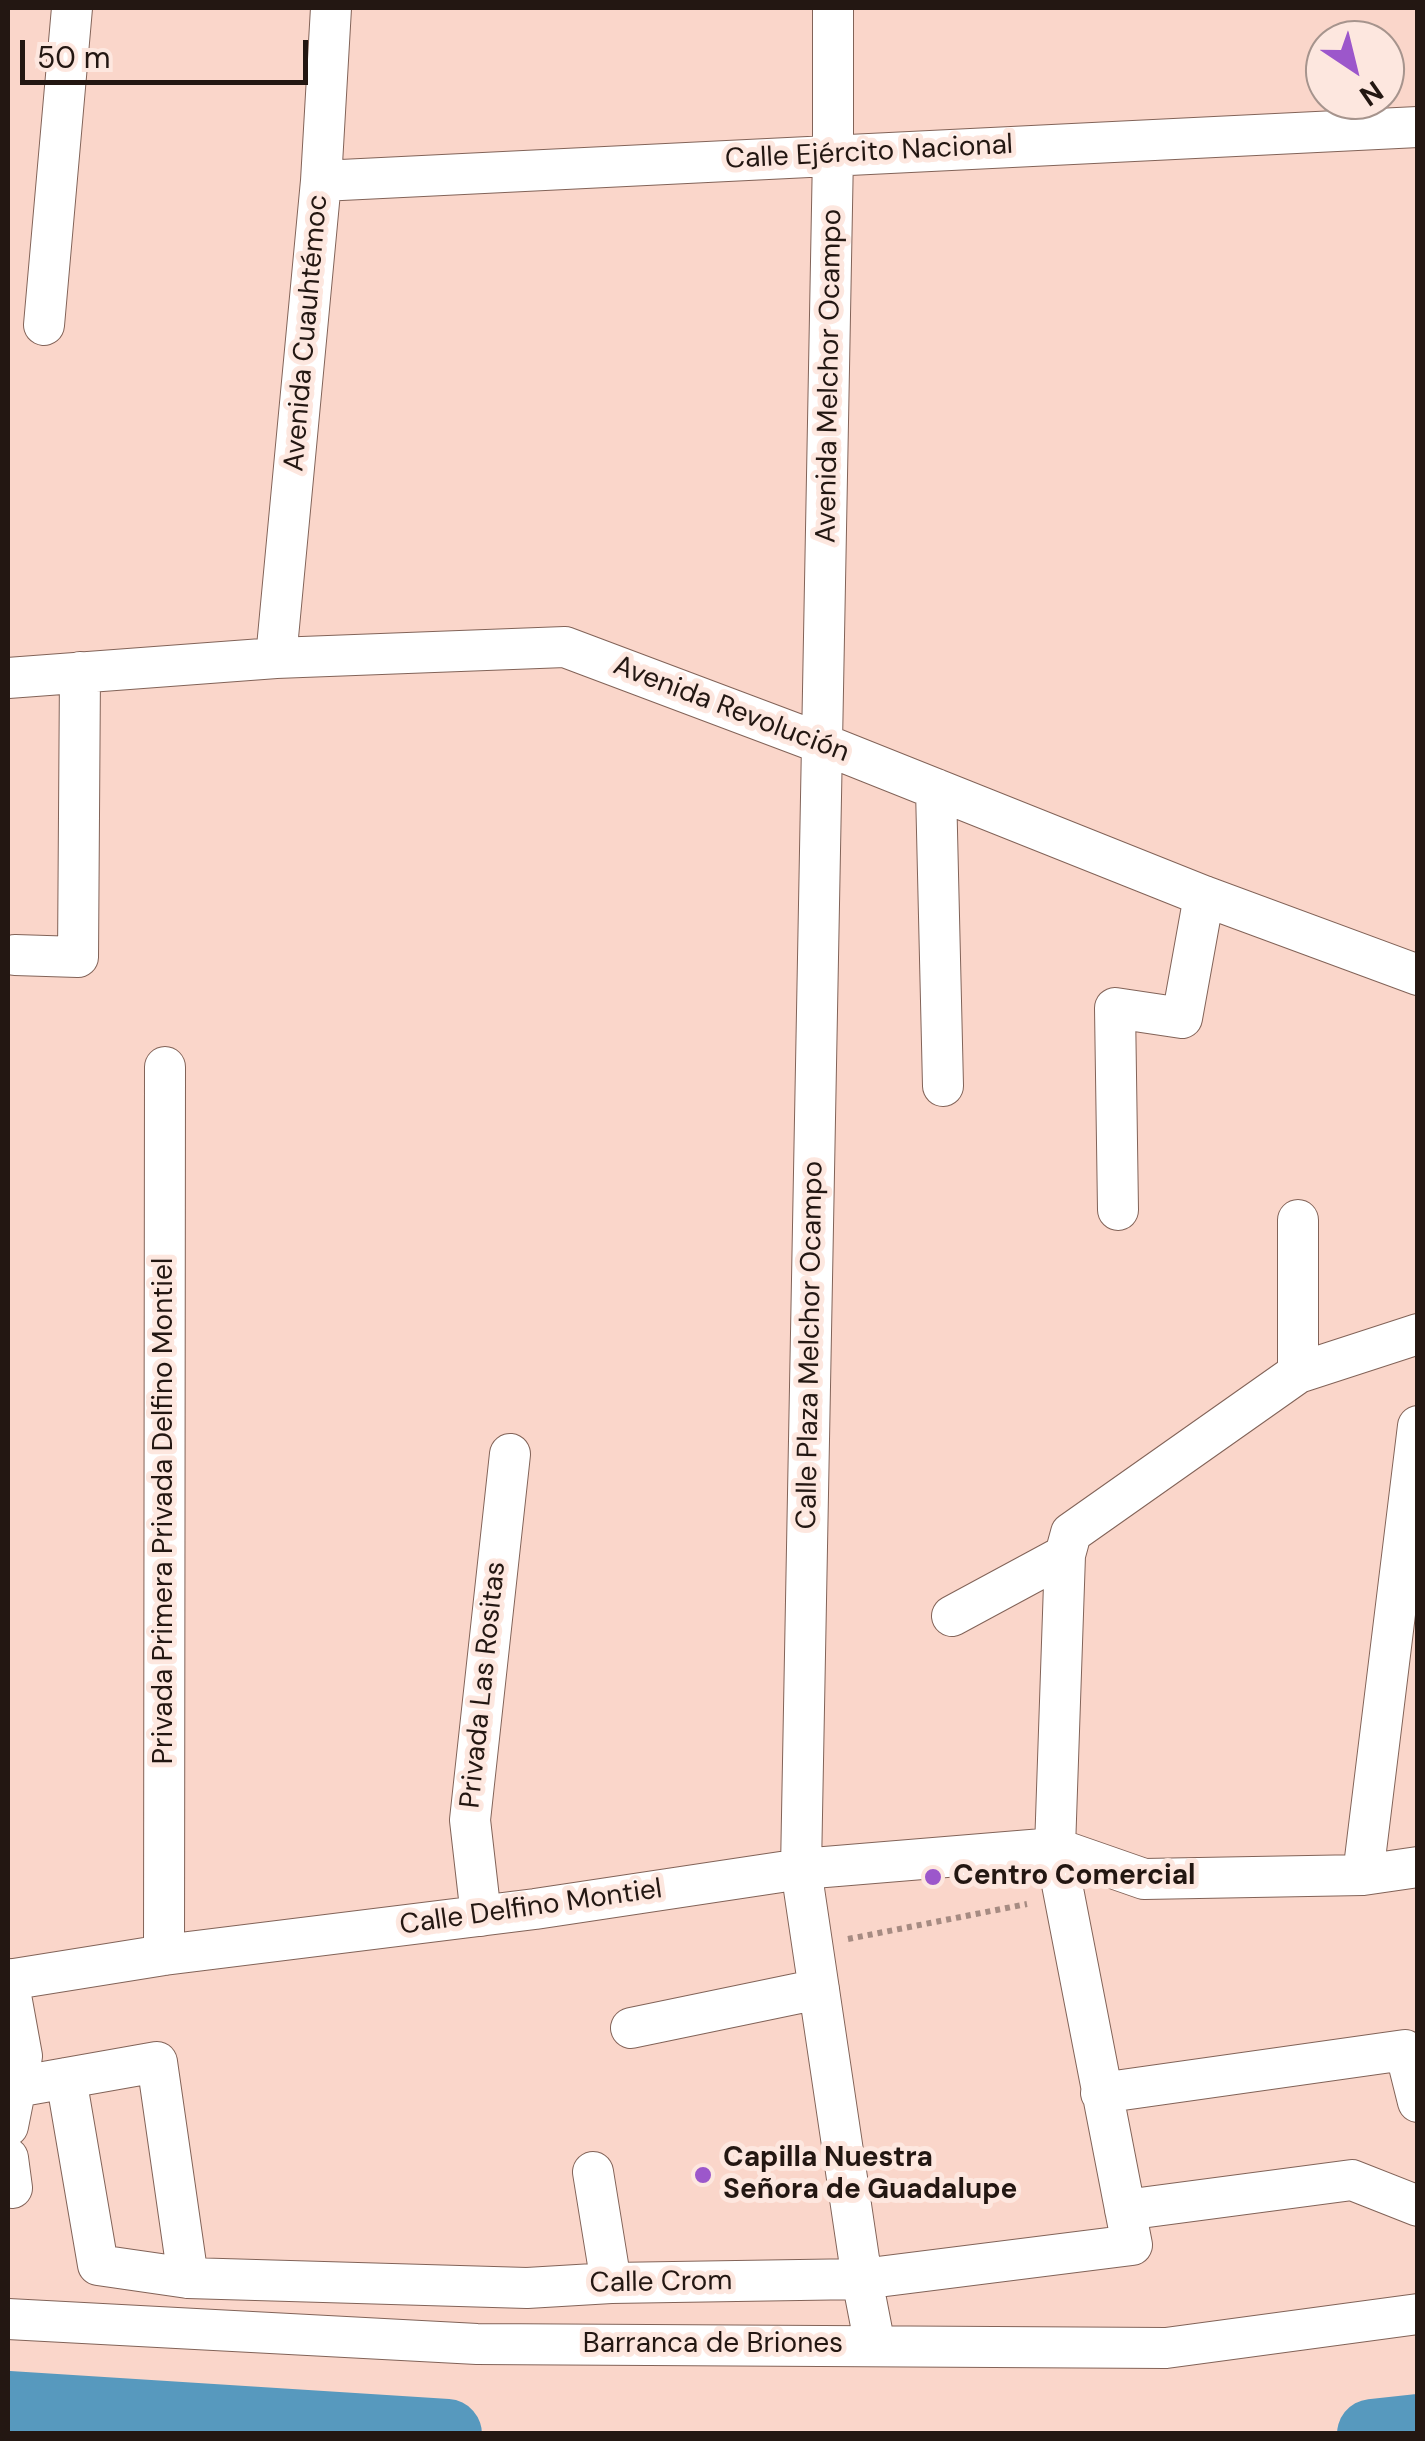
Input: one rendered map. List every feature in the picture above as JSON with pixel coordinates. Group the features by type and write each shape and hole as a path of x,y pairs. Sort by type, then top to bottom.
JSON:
{"street":[{"path":"44,324 72,8"},
{"name":"Avenida Cuauhtémoc","path":"276,658 321,181 331,8"},
{"name":"Avenida Melchor Ocampo","path":"823,744 833,8"},
{"name":"Calle Ejército Nacional","path":"321,181 1418,128"},
{"name":"Avenida Revolución","path":"8,678 276,658 564,647 1418,975"},
{"path":"15,955 78,957 80,672"},
{"name":"Calle Plaza Melchor Ocampo","path":"823,744 801,1869 875,2346"},
{"path":"936,789 943,1086"},
{"path":"1118,1210 1116,1008 1182,1018 1204,896"},
{"name":"Privada Primera Privada Delfino Montiel","path":"164,1954 165,1066"},
{"path":"1298,1220 1298,1373"},
{"path":"1129,2227 1055,1848 1065,1555 1071,1533 1298,1373 1418,1334"},
{"path":"1363,1875 1418,1426"},
{"name":"Privada Las Rositas","path":"481,1916 470,1820 510,1454"},
{"path":"952,1616 1065,1555"},
{"name":"Calle Delfino Montiel","path":"8,1980 164,1954 481,1916 801,1869 1055,1848 1144,1879 1363,1875 1418,1867"},
{"path":"8,1980 22,2056 8,2126"},
{"path":"631,2028 819,1990"},
{"path":"1101,2092 1405,2050 1418,2102"},
{"path":"16,2087 157,2062 188,2278"},
{"name":"Calle Crom","path":"66,2078 98,2265 188,2278 527,2288 862,2279 1352,2180 1418,2206"},
{"path":"593,2172 611,2283"},
{"name":"Barranca de Briones","path":"8,2319 477,2344 1166,2348 1418,2314"}],"path":[{"path":"812,1946 1064,1896"}],"waterway":[{"path":"8,2406 447,2434"},
{"path":"1372,2434 1418,2429"}],"place":[{"name":"Centro Comercial","path":"933,1877"},
{"name":"Capilla Nuestra Señora de Guadalupe","path":"703,2175"}]}
